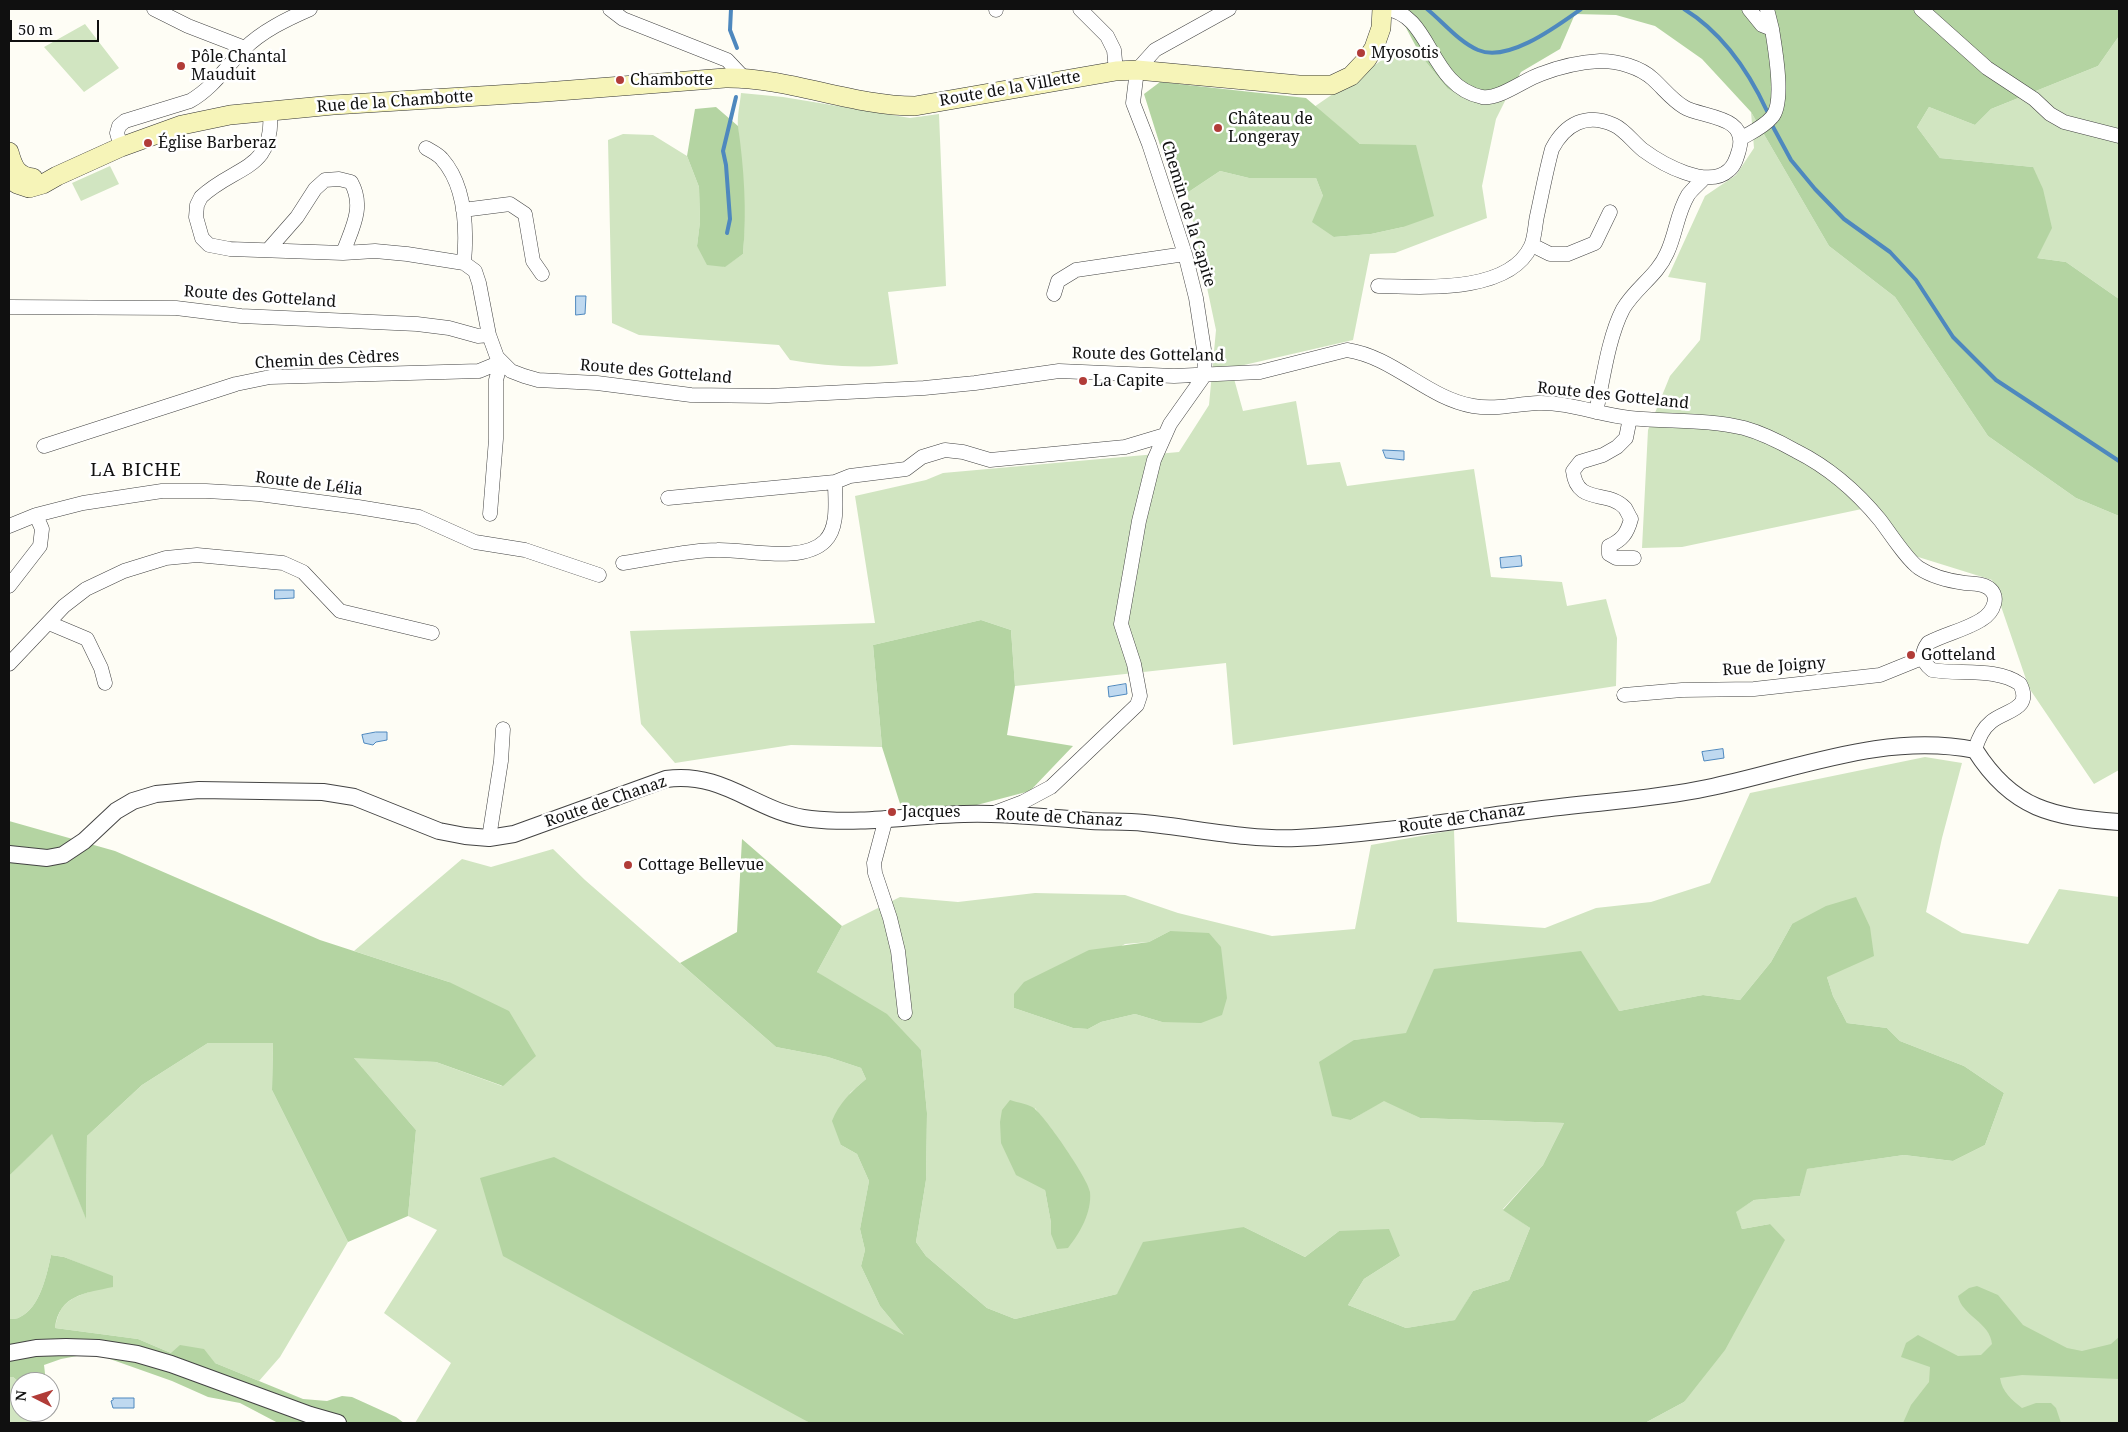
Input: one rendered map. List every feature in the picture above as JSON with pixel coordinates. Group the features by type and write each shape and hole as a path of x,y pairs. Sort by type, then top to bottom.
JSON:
{"main road":[{"name":"Route de la Villette","path":"744,78 778,82 892,106 915,106 1116,71 1137,70 1299,85 1332,84 1351,76 1367,59 1374,48 1381,28 1384,9"},
{"name":"Rue de la Chambotte","path":"9,164 22,175 31,178 57,176 120,147 182,125 270,111 333,105 744,78"}],"street":[{"path":"154,9 190,27 245,48"},
{"path":"120,147 117,133 119,126 125,121 200,95 212,85 245,48 264,32 310,9"},
{"path":"610,9 624,19 726,60 744,78"},
{"path":"1080,9 1107,36 1114,50 1116,71"},
{"path":"1137,70 1155,50 1229,9"},
{"path":"1378,286 1440,287 1471,284 1502,272 1521,262 1532,245 1552,149 1559,136 1570,126 1584,120 1600,121 1616,126 1643,150 1662,161 1704,178 1719,176 1729,170 1737,159 1741,145 1738,133 1731,124 1720,118 1696,113 1683,107 1651,77 1636,68 1619,63 1601,61 1574,65 1540,74 1494,96 1482,97 1464,90 1449,79 1417,27 1408,18 1396,10 1384,9"},
{"path":"1749,9 1762,25 1772,29"},
{"path":"1740,139 1773,116 1778,99 1772,29 1767,9"},
{"path":"1927,10 1987,68 2026,94 2050,114 2064,122 2119,136"},
{"name":"Chemin de la Capite","path":"1137,70 1133,103 1149,144 1185,254 1196,298 1205,356 1204,376"},
{"path":"270,111 271,132 263,152 256,160 201,197 197,205 196,217 202,238 210,245 230,249 343,253 375,251 407,254 464,263 475,271 488,335 494,351 501,362 496,380 496,439 490,514"},
{"path":"426,148 441,158 451,171 462,196 464,263"},
{"path":"1596,412 1615,328 1623,310 1633,294 1658,270 1668,251 1681,211 1689,194 1704,178"},
{"path":"268,250 297,218 315,189 325,180 339,179 351,182 357,193 359,206 343,253"},
{"path":"463,210 510,204 525,214 533,260 542,274"},
{"path":"1532,245 1550,254 1568,254 1596,243 1610,212"},
{"path":"1054,294 1058,281 1076,270 1185,254"},
{"name":"Route des Gotteland","path":"9,307 176,308 241,316 417,324 449,328 478,336 488,335"},
{"name":"Route des Gotteland","path":"501,362 524,376 538,380 597,383 691,395 725,397 850,393 924,388 1059,371 1204,376 1260,372 1347,350 1360,352 1383,362 1450,399 1472,406 1493,408 1546,403 1630,418 1728,425 1763,435 1804,455 1843,481 1880,519 1917,567 1947,579 1984,585 1991,589 1995,597 1994,607 1988,615 1980,621 1928,643 1923,650 1922,658"},
{"name":"Chemin des Cèdres","path":"44,446 236,384 270,377 478,371 501,362"},
{"path":"990,814 1023,802 1051,786 1137,705 1140,696 1137,678 1121,624 1138,521 1154,460 1170,424 1204,376"},
{"path":"1630,418 1626,438 1617,447 1603,455 1580,462 1573,471 1574,481 1579,489 1591,495 1612,500 1624,507 1631,519 1628,532 1621,540 1609,546 1609,554 1616,558 1634,558"},
{"path":"668,498 835,482 850,476 906,469 922,457 946,450 990,460 1125,447 1165,435"},
{"path":"623,563 717,550 793,554 810,550 825,541 832,532 835,482"},
{"name":"Route de Lélia","path":"9,526 36,515 83,503 162,491 259,494 358,506 419,517 475,542 525,550 599,575"},
{"path":"9,586 40,546 42,529 36,515"},
{"path":"9,664 64,606 86,589 124,570 166,558 197,555 282,563 303,572 340,611 432,633"},
{"path":"49,623 87,639 101,668 105,683"},
{"path":"1922,658 1925,664 1932,670 1999,675 2020,684 2023,696 2022,702 2016,709 1988,724 1978,738 1975,750 1985,765 2023,801 2045,811 2064,816 2119,822"},
{"name":"Rue de Joigny","path":"1624,695 1682,690 1754,689 1880,675 1922,658"},
{"path":"489,838 501,761 503,728"},
{"name":"Route de Chanaz","path":"9,854 47,858 63,855 84,841 116,811 133,801 156,794 199,790 323,792 354,797 439,831 489,838 514,834 666,779 678,777 714,781 772,809 812,819 837,820 990,814 1143,823 1224,834 1295,838 1396,828 1696,790 1751,778 1827,757 1864,750 1927,744 1975,750"},
{"path":"886,818 874,863 875,873 890,918 898,951 904,1013"},
{"path":"9,1353 36,1348 66,1346 137,1354 172,1364 310,1415 338,1423"}],"green space":[{"path":"1396,9 2119,9 2119,36 2098,66 1991,109 1975,125 1929,107 1917,127 1940,158 2033,167 2043,189 2052,228 2037,258 2066,262 2119,299 2119,516 2076,498 1988,436 1895,297 1829,246 1751,112 1702,59 1655,26 1616,15 1575,14 1560,49 1521,72 1507,97 1475,103 1447,88 1421,56"},
{"path":"85,24 119,68 84,92 44,47"},
{"path":"2119,36 2119,299 2066,262 2037,258 2033,167 1940,158 1917,127 1929,107 1975,125 1991,109 2098,66"},
{"path":"1395,51 1421,56 1447,88 1507,97 1496,119 1482,186 1487,218 1395,253 1370,254 1353,340 1231,368 1243,411 1296,401 1307,465 1340,462 1347,486 1474,469 1491,577 1562,582 1567,606 1606,599 1617,638 1616,686 1233,745 1226,663 1015,686 1011,630 981,620 873,645 882,747 791,745 675,763 641,724 630,631 875,623 855,496 926,480 943,473 1179,452 1209,405 1216,330 1187,193 1220,171 1249,178 1316,178 1334,237 1371,234 1403,227 1360,144 1314,107"},
{"path":"1160,82 1306,98 1360,144 1416,145 1434,216 1403,227 1371,234 1334,237 1312,222 1323,196 1316,178 1249,178 1220,171 1187,193 1171,180 1144,94"},
{"path":"741,93 783,97 910,118 939,114 946,286 888,292 898,364 857,367 803,362 790,360 779,345 639,335 612,323 608,140 623,134 653,135 687,156 699,187 700,222 697,246 724,267 743,254 744,206 738,123"},
{"path":"716,107 738,126 744,190 743,254 725,267 707,265 697,246 700,222 699,187 687,156 695,109"},
{"path":"1751,112 1829,246 1895,297 1988,436 2076,498 2119,516 2119,770 2094,784 2029,688 1992,580 1915,556 1876,506 1682,547 1642,548 1648,430 1670,376 1700,340 1706,283 1668,277 1705,196 1736,175 1754,148"},
{"path":"110,166 119,184 81,201 72,183"},
{"path":"981,620 1011,630 1015,686 1007,735 1073,746 1030,791 954,811 902,810 882,747 873,645"},
{"path":"1925,757 1962,763 1942,838 1926,912 1962,933 2028,944 2059,889 2119,897 2119,1423 1645,1423 1684,1402 1770,1224 1742,1229 1735,1212 1754,1200 1800,1196 1806,1169 1904,1155 1953,1161 1985,1145 2004,1093 1964,1066 1900,1041 1887,1028 1847,1023 1833,996 1827,977 1792,924 1771,962 1740,1000 1703,995 1619,1011 1354,1040 1351,1120 1384,1100 1420,1118 1564,1123 1543,1165 1503,1209 1530,1228 1509,1280 1473,1291 1456,1320 1406,1328 1348,1305 1364,1279 1400,1256 1339,1231 1305,1257 1244,1227 1117,1294 1015,1319 987,1308 926,1256 916,1242 926,1180 927,1113 921,1050 817,972 842,926 900,897 958,902 1035,893 1125,895 1178,913 1272,936 1355,929 1371,845 1454,830 1457,922 1545,928 1596,908 1651,902 1710,883 1750,793","holes":["1170,931 1162,1022 1135,1014 1101,1022 1088,1029 1073,1028 1014,1008 1125,944 1149,942","1035,1108 1075,1164 1051,1234 1051,1223"]},
{"path":"9,821 115,851 320,940 449,982 509,1011 536,1056 503,1086 436,1062 354,1058 416,1130 408,1216 348,1242 272,1090 273,1043 208,1043 142,1085 87,1136 86,1219 52,1134 9,1176"},
{"path":"742,839 842,926 817,972 887,1014 921,1050 927,1113 926,1180 916,1242 926,1256 987,1308 1015,1319 1117,1294 1143,1242 1244,1227 1305,1257 1339,1231 1389,1229 1400,1256 1364,1279 1348,1305 1406,1328 1455,1320 1473,1291 1509,1280 1530,1228 1503,1210 1543,1165 1564,1123 1420,1118 1384,1101 1351,1120 1332,1116 1319,1062 1354,1040 1406,1033 1434,969 1581,951 1619,1011 1703,995 1740,1000 1771,962 1792,924 1826,906 1856,897 1870,927 1874,956 1827,977 1833,996 1847,1023 1887,1028 1900,1041 1964,1066 2004,1093 1985,1145 1953,1161 1904,1155 1807,1169 1800,1196 1754,1200 1736,1212 1742,1229 1770,1224 1785,1240 1725,1350 1684,1402 1645,1423 810,1423 503,1256 480,1178 554,1157 904,1335 880,1306 861,1266 865,1250 860,1229 869,1181 857,1154 841,1145 832,1121 842,1103 866,1079 861,1068 828,1057 776,1047 680,963 737,932"},
{"path":"553,849 585,880 776,1047 828,1057 861,1068 866,1079 850,1093 841,1145 857,1154 869,1181 860,1229 865,1250 861,1266 880,1306 905,1336 795,1413 810,1423 415,1423 451,1363 384,1313 437,1230 408,1216 416,1130 353,1057 436,1062 502,1086 449,982 354,951 462,859 491,867"},
{"path":"1170,931 1209,933 1221,947 1227,998 1222,1015 1201,1023 1162,1022 1135,1014 1101,1022 1088,1029 1073,1028 1014,1008 1014,994 1024,982 1089,950 1149,942"},
{"path":"208,1043 273,1043 272,1090 348,1242 280,1357 259,1381 215,1363 171,1353 138,1339 55,1328 62,1308 75,1297 89,1292 96,1270 64,1257 51,1255 42,1290 33,1306 19,1318 9,1319 9,1176 52,1133 86,1218 87,1136 142,1085"},
{"path":"1010,1100 1035,1109 1066,1149 1088,1185 1090,1200 1087,1215 1077,1236 1068,1248 1057,1249 1051,1234 1045,1190 1016,1175 1001,1143 1000,1122 1002,1110"},
{"path":"51,1255 64,1257 113,1276 113,1287 83,1294 68,1302 57,1317 55,1328 138,1339 171,1353 180,1345 204,1349 215,1363 303,1399 327,1401 342,1396 352,1397 396,1417 404,1423 278,1423 240,1403 208,1397 172,1381 93,1353 61,1359 44,1365 45,1372 10,1372 9,1377 9,1319 19,1318 33,1306 42,1290"},
{"path":"1977,1286 1998,1295 2023,1325 2067,1348 2082,1351 2111,1344 2119,1337 2119,1379 2022,1375 2000,1378 2005,1392 2022,1408 2036,1403 2051,1403 2056,1408 2061,1423 1903,1423 1911,1405 1929,1382 1930,1367 1901,1357 1906,1343 1918,1335 1958,1356 1981,1355 1992,1344 1986,1330 1965,1309 1958,1296 1969,1288"},
{"path":"10,1377 10,1422 35,1423 9,1423"}],"water":[{"path":"576,296 586,296 585,314 576,315"},
{"path":"1383,450 1404,451 1404,460 1386,458"},
{"path":"1521,556 1522,566 1501,568 1500,558"},
{"path":"275,590 294,590 294,598 275,599"},
{"path":"1126,684 1127,694 1109,697 1108,687"},
{"path":"387,732 387,740 376,742 373,745 364,743 362,735"},
{"path":"1723,749 1724,758 1704,761 1702,752"},
{"path":"113,1398 134,1398 134,1408 113,1408 111,1401"}],"waterway":[{"path":"731,9 730,30 737,48"},
{"path":"1427,9 1464,42 1478,50 1490,53 1503,51 1532,41 1581,9"},
{"path":"1684,9 1711,29 1733,54 1752,81 1767,111"},
{"path":"727,233 730,219 726,165 723,151 736,97"},
{"path":"1772,125 1791,160 1815,189 1844,219 1890,252 1916,280 1953,337 1996,380 2119,461"}],"place":[{"name":"Myosotis","path":"1361,53"},
{"name":"Pôle Chantal Mauduit","path":"181,66"},
{"name":"Chambotte","path":"620,80"},
{"name":"Château de Longeray","path":"1218,128"},
{"name":"Église Barberaz","path":"148,143"},
{"name":"La Capite","path":"1083,381"},
{"name":"Gotteland","path":"1911,655"},
{"name":"Jacques","path":"892,812"},
{"name":"Cottage Bellevue","path":"628,865"}],"district":[{"name":"LA BICHE","path":"136,471"}]}
